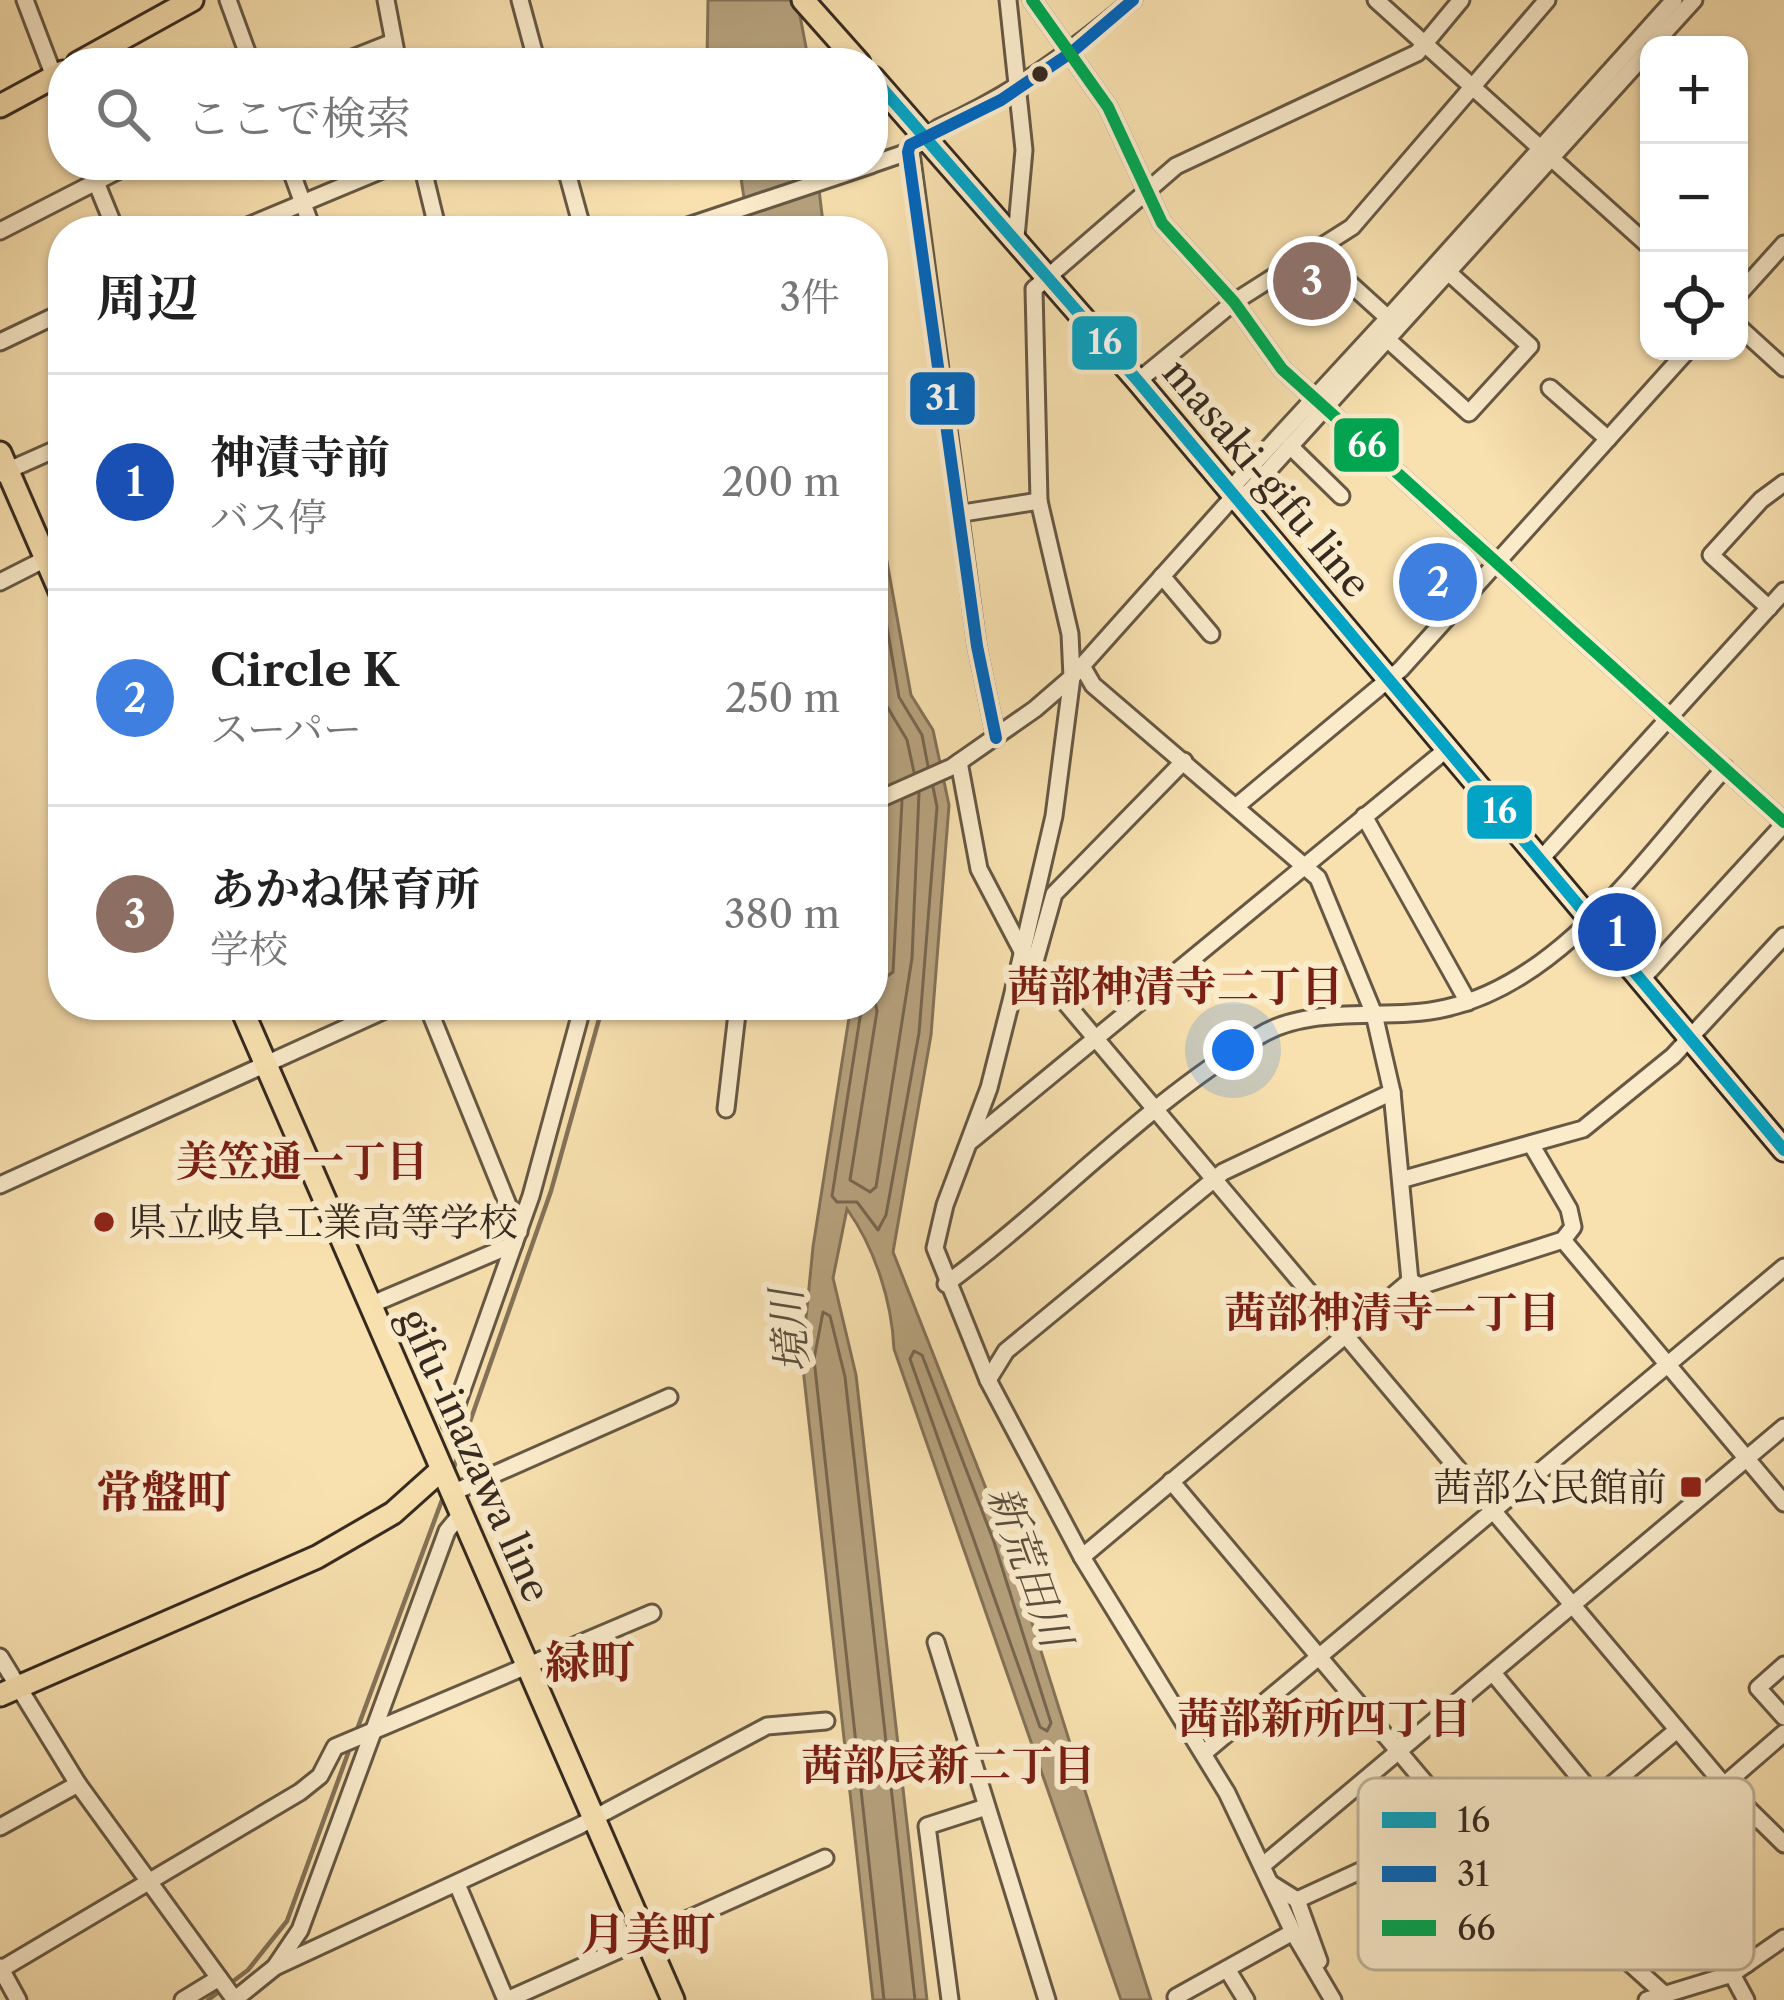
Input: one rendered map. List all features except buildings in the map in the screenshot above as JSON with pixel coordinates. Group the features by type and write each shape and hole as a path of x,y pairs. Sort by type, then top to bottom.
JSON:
{"main road":[{"path":"105,48 192,0"},
{"path":"802,0 846,48"},
{"path":"0,106 48,80"},
{"name":"masaki-gifu line","path":"888,95 1016,237 1784,1150"},
{"path":"2,466 48,543"},
{"name":"gifu-inazawa line","path":"247,1020 673,2000"},
{"path":"9,1691 316,1557 393,1513 450,1488"}],"street":[{"path":"25,0 48,52"},
{"path":"228,0 246,48"},
{"path":"386,0 394,48"},
{"path":"520,0 533,48"},
{"path":"1008,0 1024,150 1016,237"},
{"path":"1032,0 1108,107 1162,223 1234,302 1282,369 1784,823 1641,980"},
{"path":"938,128 1019,88 1072,52 1133,0"},
{"path":"1376,0 1640,238"},
{"path":"1333,2000 1293,1932 1204,1753 1082,1557 988,1380 935,1248 939,1224 989,1088 1054,816 1077,672 1040,501 1034,289 1176,166 1417,53 1461,0"},
{"path":"1138,381 1234,302 1352,227 1547,0"},
{"path":"888,795 955,765 1077,672 1234,496 1237,482 1387,339 1448,272 1674,0"},
{"path":"1661,36 1694,0"},
{"path":"378,48 393,42"},
{"path":"1234,496 1248,493 1388,318 1640,58"},
{"path":"888,158 909,148 963,513 977,646 995,738"},
{"path":"0,231 100,180"},
{"path":"295,180 308,216"},
{"path":"268,216 355,180"},
{"path":"426,180 434,216"},
{"path":"569,180 580,216"},
{"path":"718,216 825,180"},
{"path":"96,182 110,216"},
{"path":"1748,284 1784,244"},
{"path":"1314,251 1388,318"},
{"path":"1387,339 1468,413 1530,346 1448,272"},
{"path":"0,342 48,319"},
{"path":"1748,335 1784,368"},
{"path":"1238,805 1389,680 1680,360"},
{"path":"1550,388 1608,439"},
{"path":"1290,446 1341,496"},
{"path":"2,466 48,451"},
{"path":"1768,608 1712,556 1761,500 1784,483"},
{"path":"963,513 1040,501"},
{"path":"0,582 48,558"},
{"path":"1162,576 1211,634"},
{"path":"1540,860 1784,590"},
{"path":"1077,672 1318,878 1374,1014 1392,1092 1404,1180 1410,1281"},
{"path":"971,1141 1447,749"},
{"path":"1034,965 1054,894 1184,761"},
{"path":"955,765 979,868 1022,951 1718,1778"},
{"path":"946,1284 1155,1111 1260,1034 1310,1021 1468,1002 1560,946 1725,768"},
{"path":"1364,816 1468,1002"},
{"path":"1404,1180 1583,1130 1690,1039 1784,936"},
{"path":"0,1185 365,1020"},
{"path":"433,1020 516,1238"},
{"path":"450,1424 516,1238 580,1020"},
{"path":"726,1109 736,1020"},
{"path":"989,1088 997,1124"},
{"path":"988,1380 1006,1351 1212,1180 1392,1092"},
{"path":"1410,1281 1420,1286 1448,1280 1563,1240 1573,1226 1569,1209 1531,1144"},
{"path":"370,1305 516,1238"},
{"path":"1563,1240 1784,1504"},
{"path":"1204,1753 1321,1660 1784,1267"},
{"path":"1082,1557 1410,1281"},
{"path":"275,1967 300,1930 447,1531 450,1488 669,1397"},
{"path":"1369,1778 1784,1427"},
{"path":"1172,1481 1421,1778"},
{"path":"18,2000 0,1969 300,1792 320,1776 335,1747 652,1613"},
{"path":"936,1642 1047,2000"},
{"path":"0,1657 9,1691 229,1992"},
{"path":"1784,1665 1758,1688 1784,1717"},
{"path":"1493,1673 1583,1778"},
{"path":"183,2000 229,1992 457,1884 766,1726 826,1721"},
{"path":"1617,1778 1677,1730"},
{"path":"1732,1778 1784,1733"},
{"path":"0,1827 79,1784"},
{"path":"1262,1866 1358,1787"},
{"path":"950,2000 927,1826 986,1807"},
{"path":"1755,1818 1784,1844"},
{"path":"457,1884 506,2000 824,1858"},
{"path":"1297,1900 1358,1872"},
{"path":"1270,1882 1297,1900 1322,1981"},
{"path":"1176,1996 1293,1932"},
{"path":"1754,1959 1784,1938"},
{"path":"1227,1969 1246,2000"},
{"path":"1637,1970 1664,1994"},
{"path":"1646,2000 1738,1970"},
{"path":"1732,1974 1746,2000"}],"water":[{"path":"708,0 797,0 806,48 707,48"},
{"path":"741,180 818,180 822,216 747,216"},
{"path":"888,567 911,695 933,730 949,805 931,1035 893,1252 1005,1537 1151,2000 1121,2000 894,1349 880,1276 847,1209 833,1278 856,1375 927,2000 873,2000 802,1359 813,1247 849,1020 888,1020"}],"waterway":[{"path":"453,1470 551,1191 599,1020"},
{"path":"355,1735 445,1492"},
{"path":"208,2000 248,1970 287,1921 351,1745"}],"transit line":[{"name":"66","path":"1032,0 1108,107 1162,223 1234,302 1282,369 1784,822"},
{"name":"31","path":"996,738 977,646 908,152 910,145 1001,100 1072,52 1133,0"},
{"name":"16","path":"888,95 1138,381 1784,1150"}],"place":[{"name":"あかね保育所","path":"1312,281"},
{"name":"Circle K","path":"1438,582"},
{"name":"神漬寺前","path":"1617,932"},
{"name":"県立岐阜工業高等学校","path":"104,1222"},
{"name":"茜部公民館前","path":"1691,1487"}],"district":[{"name":"茜部神清寺二丁目","path":"1175,986"},
{"name":"美笠通一丁目","path":"302,1161"},
{"name":"茜部神清寺一丁目","path":"1392,1312"},
{"name":"常盤町","path":"164,1492"},
{"name":"緑町","path":"590,1662"},
{"name":"茜部新所四丁目","path":"1324,1718"},
{"name":"茜部辰新二丁目","path":"948,1765"},
{"name":"月美町","path":"648,1934"}],"water label":[{"name":"境川","path":"789,1331"},
{"name":"新荒田川","path":"1030,1566"}]}
